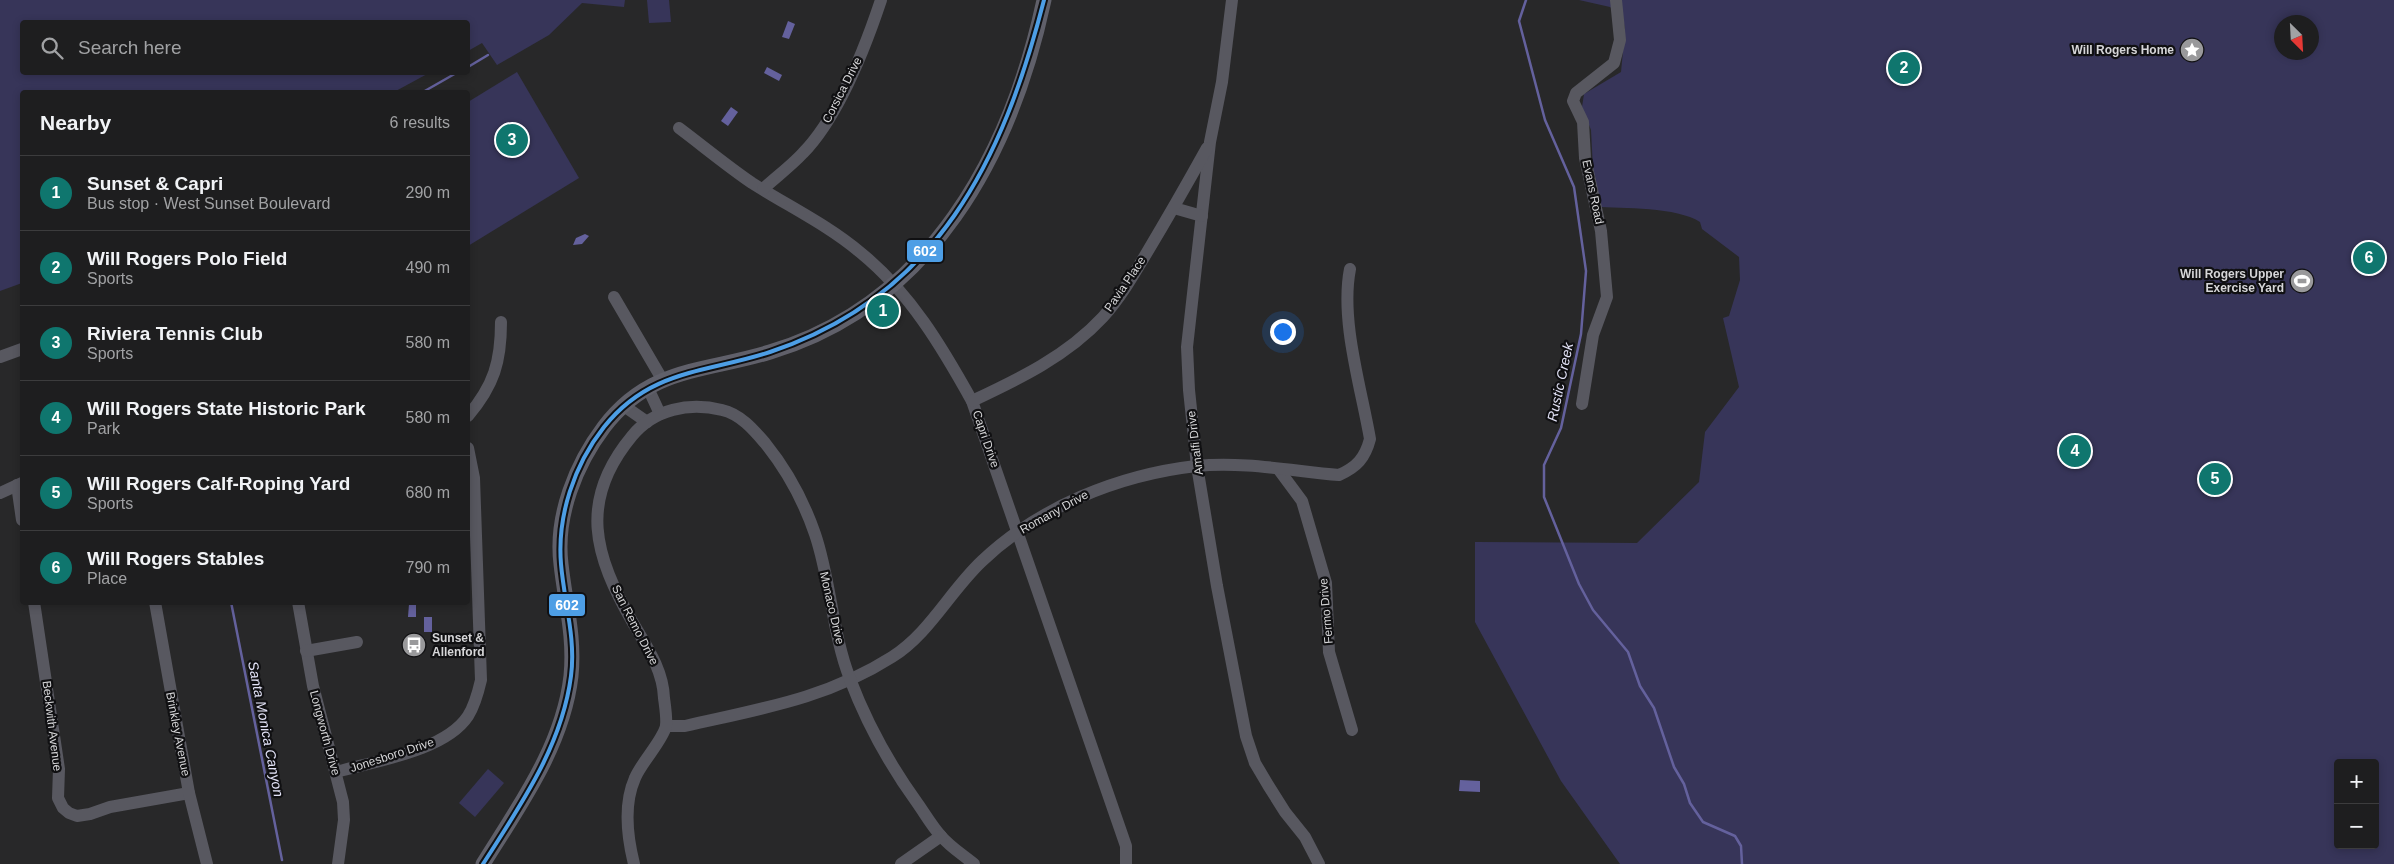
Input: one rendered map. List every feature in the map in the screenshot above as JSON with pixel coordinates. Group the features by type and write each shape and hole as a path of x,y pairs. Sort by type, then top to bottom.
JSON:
{"main road":[{"path":"483,864 547,756 564,711 571,676 572,644 568,603 560,564 560,540 572,486 582,461 607,423 624,406 662,379 683,372 758,356 804,340 855,312 893,285 928,251 946,228 989,161 1022,80 1035,40 1044,0"}],"street":[{"name":"Corsica Drive","path":"763,189 803,153 827,121 870,34 881,0"},
{"name":"Amalfi Drive","path":"1232,0 1222,82 1210,142 1187,347 1188,390 1197,466 1218,596 1249,749 1268,786 1285,812 1305,837 1319,864"},
{"name":"Evans Road","path":"1582,404 1593,335 1607,296 1601,231 1585,158 1583,122 1573,101 1576,93 1614,64 1620,40 1616,0"},
{"name":"Capri Drive","path":"679,128 763,189 824,227 861,253 893,285 929,328 972,401 1126,846 1126,864"},
{"name":"Pavia Place","path":"972,401 1021,378 1051,361 1102,318 1122,294 1174,208 1210,142"},
{"path":"1174,208 1202,216"},
{"name":"Romany Drive","path":"666,726 685,726 801,700 850,680 893,656 921,631 981,562 1018,532 1090,492 1149,474 1197,466 1247,466 1339,475 1359,463 1367,452 1370,439 1350,329 1346,290 1350,268"},
{"path":"614,297 662,379"},
{"path":"470,413 486,392 494,376 499,360 501,322"},
{"path":"0,357 20,350"},
{"path":"648,388 660,414"},
{"path":"624,406 647,422"},
{"name":"Monaco Drive","path":"647,422 660,414 677,408 724,410 749,424 771,451 802,504 816,536 844,663 875,739 941,836 974,864"},
{"name":"San Remo Drive","path":"647,422 615,457 603,482 597,504 596,526 599,544 621,602 659,671 664,689 666,726"},
{"name":"Jonesboro Drive","path":"336,772 433,744 450,734 468,717 477,699 481,680 474,478 470,458"},
{"name":"Fermo Drive","path":"1279,470 1302,501 1326,583 1329,652 1352,730"},
{"path":"0,493 20,484"},
{"name":"Beckwith Avenue","path":"34,605 59,769 58,798 63,808 68,813 78,816 110,807 189,792"},
{"name":"Brinkley Avenue","path":"156,605 189,792 207,864"},
{"name":"Longworth Drive","path":"298,605 313,686 343,802 344,820 338,864"},
{"path":"306,651 357,642"},
{"path":"634,864 627,837 627,808 634,778 666,726"},
{"path":"901,864 941,836"}],"shaded area":[{"path":"0,0 625,0 624,7 582,3 549,35 497,65 482,43 470,50 470,20 20,20 20,75 425,75 398,90 20,90 20,284 0,291"},
{"path":"647,0 669,0 671,22 649,23"},
{"path":"1579,0 2394,0 2394,864 1620,864 1561,781 1475,622 1475,542 1637,543 1699,482 1705,432 1739,387 1723,318 1729,316 1740,280 1739,257 1702,229 1700,222 1690,217 1678,213 1649,209 1595,207 1591,130 1582,107 1584,94 1621,72 1625,30 1623,17 1610,7"},
{"path":"788,21 795,24 789,39 782,37"},
{"path":"767,67 782,75 779,81 764,73"},
{"path":"517,72 579,178 470,245 470,101"},
{"path":"731,107 738,112 728,126 721,121"},
{"path":"585,234 589,236 582,244 573,245 576,238"},
{"path":"409,605 416,605 416,617 408,617"},
{"path":"424,617 432,617 432,632 424,632"},
{"path":"488,769 504,783 475,817 459,803"},
{"path":"1460,780 1480,781 1480,792 1459,791"}],"waterway":[{"name":"Rustic Creek","path":"1526,0 1519,21 1545,120 1574,187 1586,271 1581,334 1561,428 1544,465 1544,497 1579,584 1593,610 1628,652 1640,686 1654,708 1674,767 1684,784 1690,803 1703,822 1735,836 1741,846 1742,864"},
{"path":"470,66 488,55"},
{"path":"426,90 453,75"},
{"name":"Santa Monica Canyon","path":"232,605 282,860"}],"transit line":[{"name":"602","path":"483,864 538,774 559,727 566,702 571,676 572,648 562,578 560,546 565,510 570,492 576,474 593,442 622,408 640,394 660,383 680,376 770,352 828,327 878,296 920,258 955,215 984,167 1008,115 1044,0"}],"place":[{"name":"Will Rogers Home","path":"2192,50"},
{"name":"Will Rogers Polo Field","path":"1904,68"},
{"name":"Riviera Tennis Club","path":"512,140"},
{"name":"Will Rogers Stables","path":"2369,258"},
{"name":"Will Rogers Upper Exercise Yard","path":"2302,281"},
{"name":"Sunset & Capri","path":"883,311"},
{"name":"Will Rogers State Historic Park","path":"2075,451"},
{"name":"Will Rogers Calf-Roping Yard","path":"2215,479"},
{"name":"Sunset & Allenford","path":"414,645"}]}
